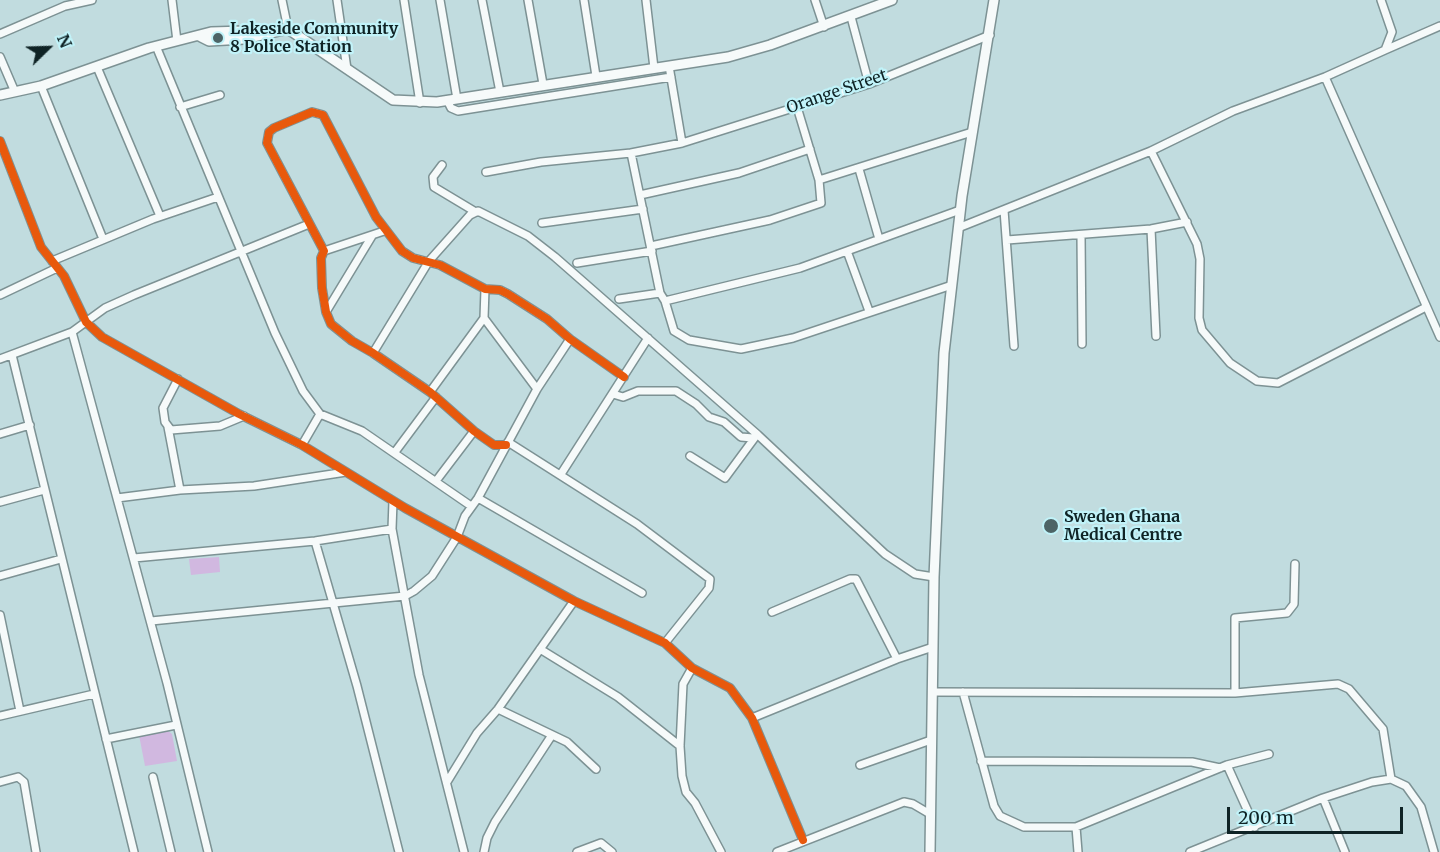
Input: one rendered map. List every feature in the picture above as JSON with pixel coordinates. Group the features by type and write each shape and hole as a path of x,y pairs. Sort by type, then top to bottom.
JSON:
{"street":[{"path":"0,34 65,6 92,0"},
{"path":"172,0 177,40"},
{"path":"282,0 288,29"},
{"path":"338,0 347,69"},
{"path":"404,0 420,103"},
{"path":"440,0 452,100 451,108 458,111 671,77"},
{"path":"482,0 500,92"},
{"path":"528,0 543,84"},
{"path":"584,0 596,76"},
{"path":"654,68 646,1 655,0"},
{"path":"815,0 824,27"},
{"path":"0,95 41,86 156,46 201,37 211,32 245,31 251,35 288,29 393,100 420,103 452,100 748,52 824,27 892,0"},
{"path":"930,852 934,577 944,353 960,210 994,0"},
{"path":"1381,0 1392,32 1385,50"},
{"path":"851,16 868,84"},
{"path":"958,228 1151,151 1233,111 1325,77 1440,26"},
{"name":"Orange Street","path":"486,172 541,162 631,153 682,143 868,84 990,35"},
{"path":"156,46 290,367 303,392 321,414 362,431 471,506"},
{"path":"0,57 15,92"},
{"path":"669,66 682,143"},
{"path":"97,67 160,216"},
{"path":"1325,77 1440,337"},
{"path":"41,86 103,238"},
{"path":"180,107 220,95"},
{"path":"578,263 652,249 770,220 821,203 819,180 797,107"},
{"path":"624,377 570,339 547,319 508,294 500,290 485,289 429,261 413,258 402,251 384,231 323,114 312,112 274,128 267,137 267,143 324,251 321,267 326,312 338,332 374,353 433,395 474,431 494,445 507,443 561,474 637,524 710,579 709,588 665,643"},
{"path":"819,180 972,132"},
{"path":"0,141 2,153 33,229 64,276 86,322 102,337 244,416 302,445 393,501 574,601 665,643 692,668 730,687 752,718 803,840"},
{"path":"640,195 740,173 810,149"},
{"path":"1151,151 1187,222 1200,259 1199,318 1202,330 1230,363 1257,381 1278,383 1426,307"},
{"path":"631,153 660,293 665,301 674,331 689,340 741,349 793,338 952,285"},
{"path":"442,165 433,177 434,187 474,212 477,211 528,236 648,338 885,554 915,574 934,577"},
{"path":"859,169 879,239"},
{"path":"0,295 103,238 218,197"},
{"path":"542,223 643,209"},
{"path":"665,301 800,268 960,210"},
{"path":"1004,210 1014,346"},
{"path":"374,353 429,261 474,212"},
{"path":"1007,240 1150,229 1187,222"},
{"path":"0,359 72,332 114,304 309,224"},
{"path":"1150,229 1156,336"},
{"path":"324,251 384,231"},
{"path":"1081,235 1082,344"},
{"path":"326,312 372,236"},
{"path":"847,251 869,311"},
{"path":"395,452 484,318 485,289"},
{"path":"619,299 660,293"},
{"path":"484,318 537,389"},
{"path":"72,332 151,621 208,852"},
{"path":"561,474 648,338"},
{"path":"151,621 405,596 432,576 457,537 471,506 478,498 537,389 570,339"},
{"path":"12,355 134,852"},
{"path":"178,379 163,408 171,451 181,485 180,490"},
{"path":"614,394 623,397 638,391 676,391 696,404 709,417 724,422 741,436 755,436"},
{"path":"302,445 321,414"},
{"path":"168,428 174,432 220,426 244,416"},
{"path":"0,434 30,425"},
{"path":"436,481 474,431"},
{"path":"690,456 725,478 729,476 755,436"},
{"path":"117,498 180,490 254,486 346,472"},
{"path":"0,502 44,490"},
{"path":"478,498 642,593"},
{"path":"393,501 392,529 418,675 464,852"},
{"path":"134,558 315,541 392,529"},
{"path":"315,541 378,764 399,852"},
{"path":"0,576 61,559"},
{"path":"1235,693 1235,618 1287,613 1294,604 1295,564"},
{"path":"772,612 850,579 856,579 897,659"},
{"path":"447,782 472,741 498,710 574,601"},
{"path":"0,615 3,646 20,711"},
{"path":"752,718 897,659 933,647"},
{"path":"540,649 618,697 680,746"},
{"path":"692,668 683,684 680,746 686,792 695,803 721,852"},
{"path":"932,692 1235,693 1338,684 1349,689 1383,729 1391,779"},
{"path":"963,692 994,806 1000,816 1024,828 1076,827 1223,767 1269,754"},
{"path":"0,716 94,694"},
{"path":"498,710 552,735 580,752 596,770"},
{"path":"106,738 176,725"},
{"path":"484,852 487,838 495,822 552,735"},
{"path":"860,765 932,740"},
{"path":"981,761 1192,762 1223,767"},
{"path":"1223,767 1255,827"},
{"path":"0,782 18,777 24,782 36,852"},
{"path":"153,777 171,852"},
{"path":"1190,852 1203,850 1323,798 1372,782 1391,779 1406,786 1421,807 1434,852"},
{"path":"1323,798 1345,852"},
{"path":"777,852 904,802 913,804 930,814"},
{"path":"1076,827 1078,852"},
{"path":"577,852 601,843 612,852"}],"shaded area":[{"path":"219,557 220,572 191,575 189,559"},
{"path":"168,731 172,734 177,761 145,766 139,735"}],"cycle path":[{"path":"506,445 494,445 474,431 430,392 352,341 331,324 326,312 322,288 321,258 324,251 267,143 269,132 274,128 312,112 323,115 376,217 402,251 413,258 440,265 485,289 500,290 508,294 547,319 570,339 624,377"},
{"path":"0,141 41,247 64,276 86,322 102,337 239,414 302,445 405,508 574,601 665,643 692,668 730,688 752,718 803,840"}],"place":[{"name":"Lakeside Community 8 Police Station","path":"218,38"},
{"name":"Sweden Ghana Medical Centre","path":"1051,526"}]}
